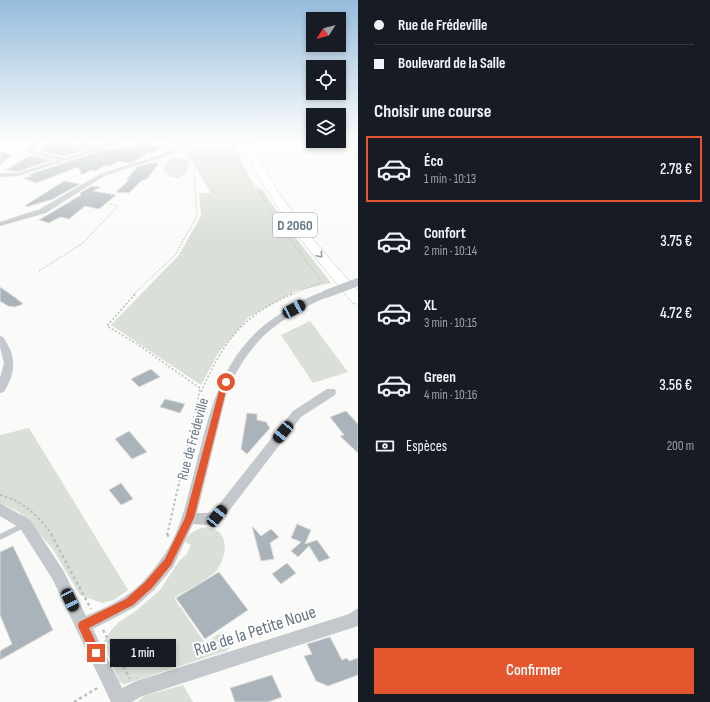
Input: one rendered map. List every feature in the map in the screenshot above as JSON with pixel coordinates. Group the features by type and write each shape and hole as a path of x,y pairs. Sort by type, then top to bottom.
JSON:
{"highway":[{"name":"D 2060","path":"261,173 282,208 300,232 358,300"},
{"name":"D 2060","path":"269,173 290,204 318,239 358,283"}],"street":[{"path":"0,174 17,175 24,173"},
{"path":"0,224 37,214 102,175 109,173"},
{"name":"Rue de Frédeville","path":"90,622 130,602 149,585 168,562 189,518 222,391 240,354 264,330 284,314 326,294 358,283"},
{"path":"0,339 8,350 4,369 7,377 0,389"},
{"path":"189,518 206,519 217,516 297,414 331,392"},
{"path":"0,509 25,524 90,622 109,681 119,701"},
{"name":"Rue de la Petite Noue","path":"119,701 136,690 347,622 358,616"}],"lane":[{"path":"0,537 25,524"}],"path":[{"path":"194,173 197,216 175,255 130,298 107,326 200,388 200,393"},
{"path":"177,543 167,535 200,393 212,366 236,330 254,315 289,295 322,282 277,222 259,191 244,173"},
{"path":"39,271 83,243 117,207 116,205 95,200 96,194 74,192"},
{"path":"90,622 136,690"},
{"path":"74,702 109,681"}],"shaded area":[{"path":"166,173 185,173 179,178 171,177"},
{"path":"199,173 247,173 255,189 262,189 286,225 331,283 296,291 249,317 219,352 201,385 111,325 179,255 201,216 199,193 211,193"},
{"path":"310,321 348,372 313,383 281,335"},
{"path":"29,428 128,590 114,600 102,603 80,595 52,548 19,512 0,503 0,435"},
{"path":"207,527 219,532 224,540 225,549 219,568 208,578 174,598 205,643 223,631 230,642 230,648 226,651 125,684 119,682 103,642 119,622 137,610 160,590 179,561 187,554 191,545 185,542 191,533"},
{"path":"183,685 193,702 137,702 144,696"}],"building":[{"path":"35,173 63,173 36,183 24,178 33,176 28,175"},
{"path":"132,173 152,173 147,179 141,181 129,193 116,192 129,180 126,180"},
{"path":"64,181 80,184 53,199 26,207 26,205"},
{"path":"92,186 101,187 93,191 116,195 99,209 85,206 69,219 60,217 49,223 39,220 81,195 80,193"},
{"path":"0,287 23,304 15,307 8,306 0,301"},
{"path":"151,369 160,377 139,387 131,379"},
{"path":"165,399 185,404 180,413 160,407"},
{"path":"346,411 358,424 358,453 340,436 344,435 330,417"},
{"path":"247,413 257,414 257,420 266,422 270,428 247,454 241,449"},
{"path":"129,431 147,452 132,459 115,439"},
{"path":"121,483 133,499 121,505 109,490"},
{"path":"297,524 311,530 305,544 317,540 330,558 319,562 309,546 298,557 291,551 301,542 291,538"},
{"path":"252,526 261,536 271,529 279,537 270,543 274,559 261,561"},
{"path":"13,546 53,630 0,660 0,651 12,644 0,615 0,552"},
{"path":"287,563 296,573 281,584 272,574"},
{"path":"219,572 248,610 205,639 176,598"},
{"path":"330,637 342,660 347,658 349,661 358,658 358,675 328,686 316,681 304,656 312,654 307,644"},
{"path":"272,675 282,697 268,702 235,702 230,688"}],"route":[{"path":"96,653 83,626 130,602 149,585 168,562 189,518 222,391 226,382"}]}
